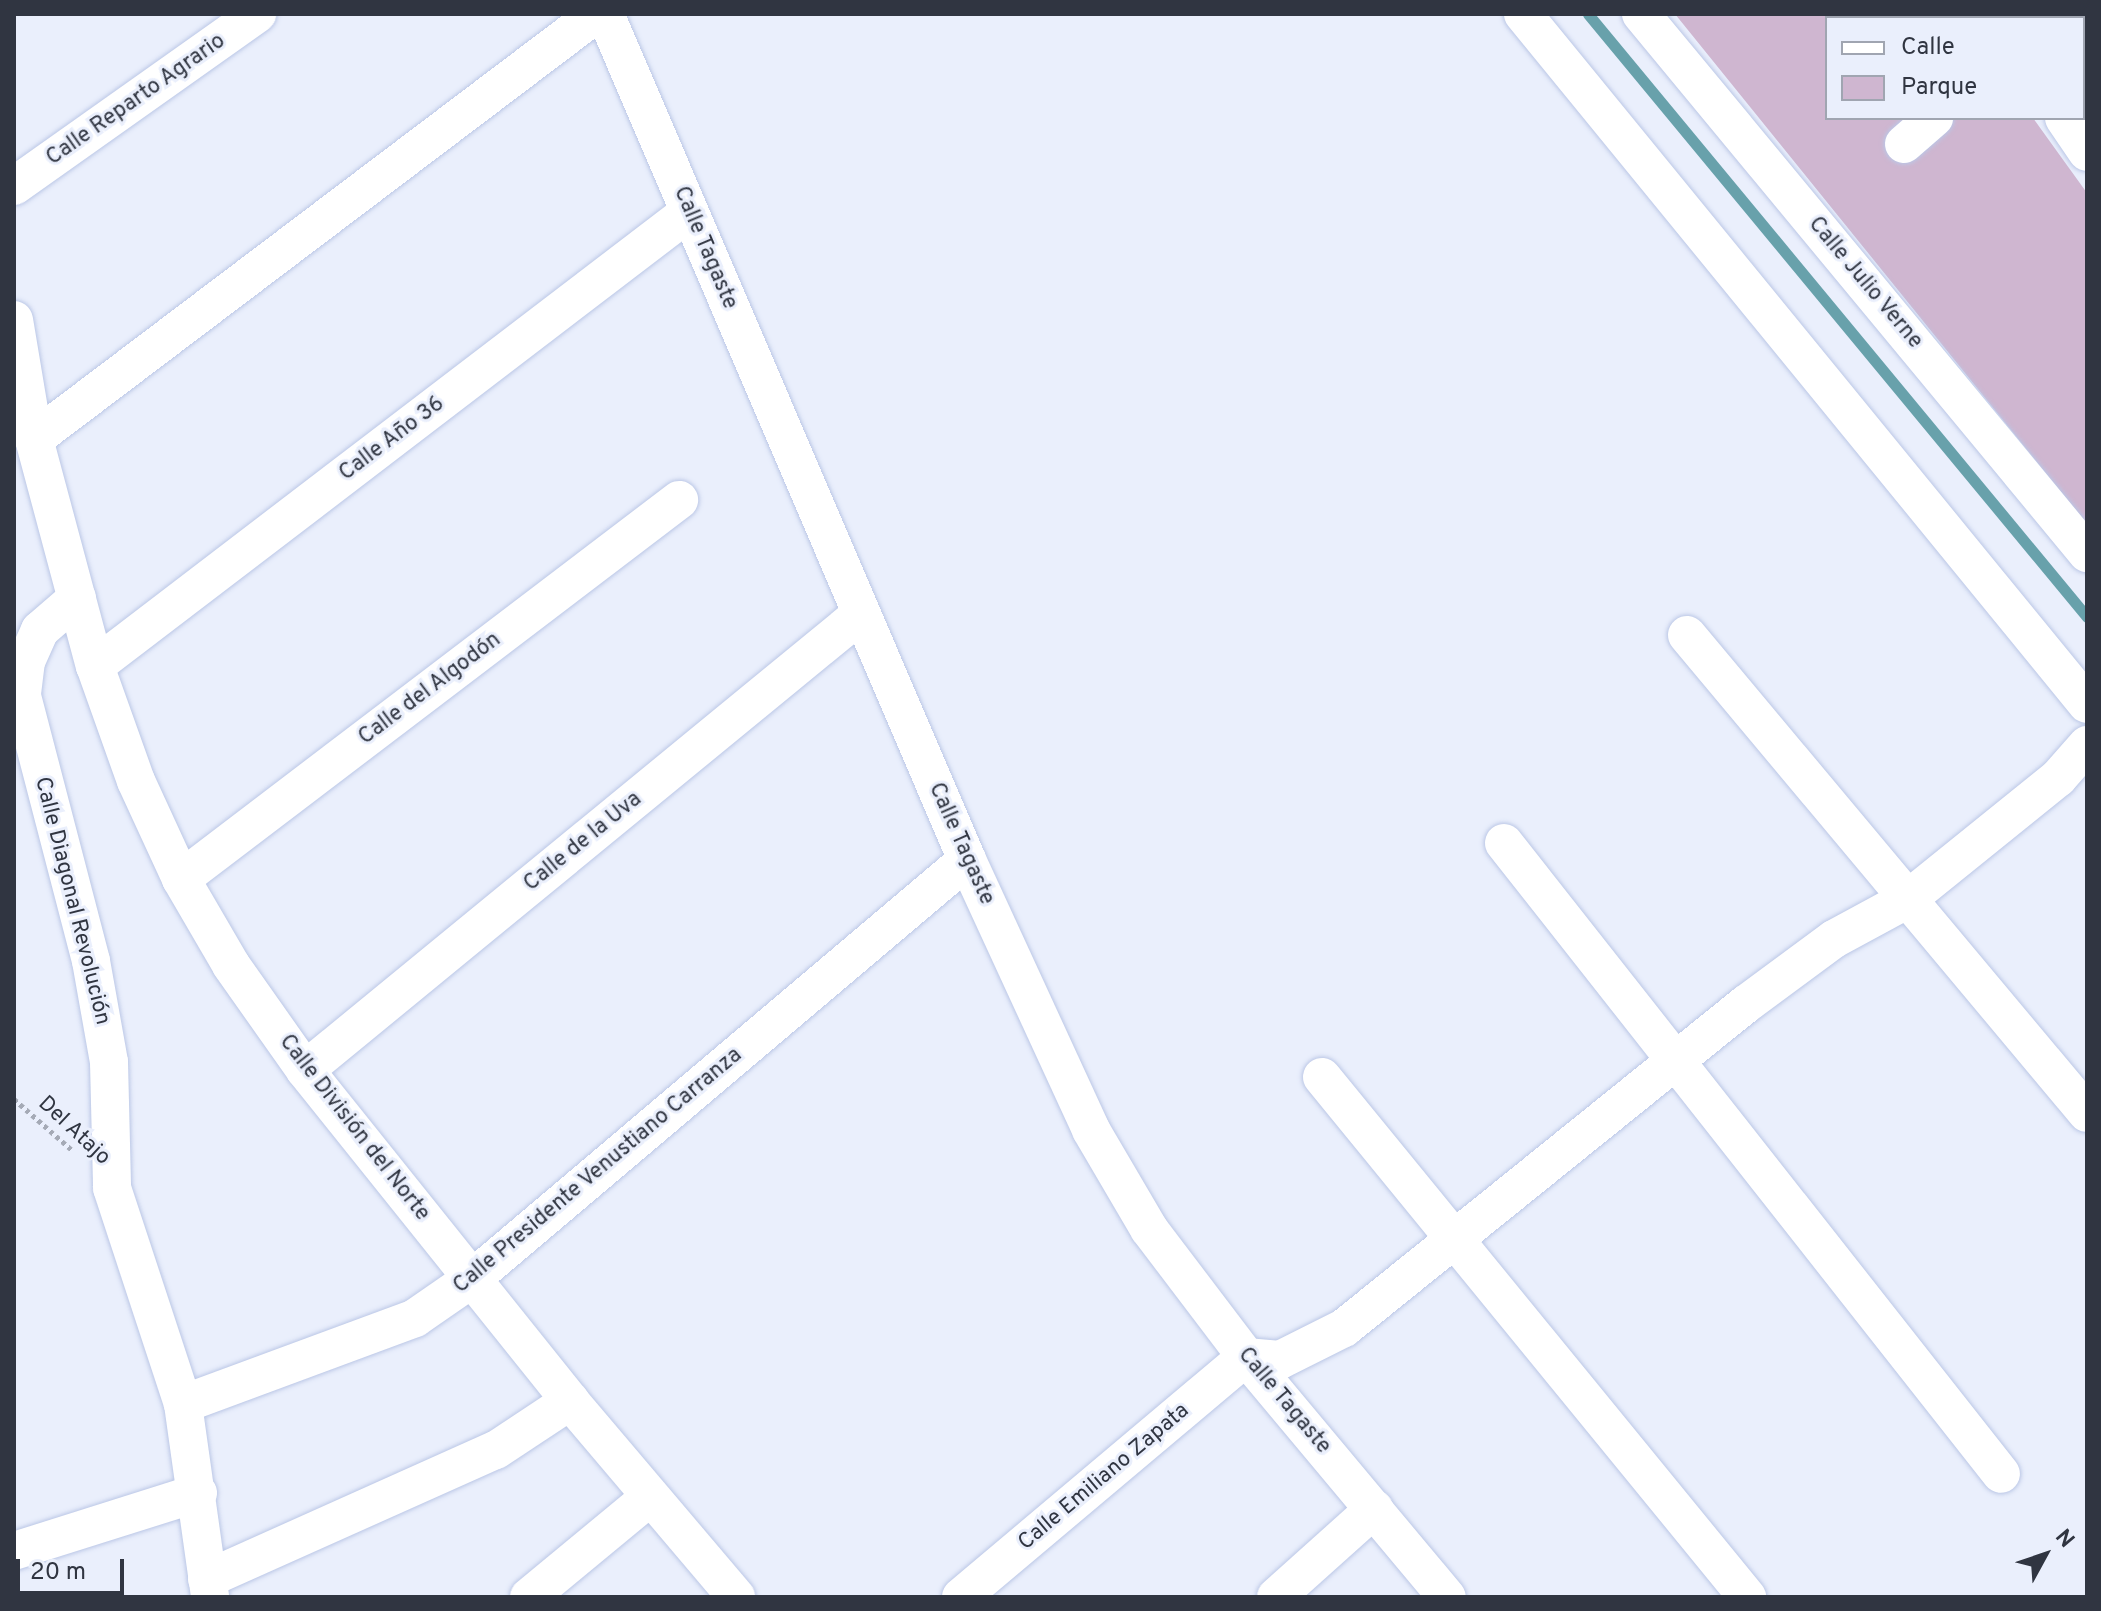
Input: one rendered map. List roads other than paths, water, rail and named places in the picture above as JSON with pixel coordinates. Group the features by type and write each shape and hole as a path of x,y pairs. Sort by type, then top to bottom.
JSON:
{"street":[{"name":"Calle Reparto Agrario","path":"14,186 257,14"},
{"path":"34,439 596,14"},
{"name":"Calle Tagaste","path":"605,14 967,860 1091,1130 1149,1229 1246,1357 1447,1597"},
{"path":"1523,14 2087,704"},
{"name":"Calle Julio Verne","path":"1641,14 2087,553"},
{"path":"1904,144 1932,120"},
{"name":"Calle Año 36","path":"95,666 689,212"},
{"name":"Calle División del Norte","path":"14,320 34,439 95,666 136,781 181,879 231,965 305,1070 570,1401 736,1597"},
{"name":"Calle del Algodón","path":"181,879 679,500"},
{"name":"Calle Diagonal Revolución","path":"77,598 40,630 26,661 22,696 91,961 109,1062 112,1188 183,1404 198,1493 209,1588"},
{"name":"Calle de la Uva","path":"305,1070 861,614"},
{"path":"1687,635 2087,1113"},
{"path":"1246,1357 1280,1360 1303,1353 1344,1328 1675,1060 1834,939 1908,899 2058,778 2087,745"},
{"path":"1504,843 2001,1474"},
{"name":"Calle Presidente Venustiano Carranza","path":"183,1404 415,1318 473,1278 967,860"},
{"path":"1322,1077 1747,1597"},
{"name":"Calle Emiliano Zapata","path":"961,1597 1246,1357"},
{"path":"209,1588 496,1450 570,1401"},
{"path":"14,1551 198,1493"},
{"path":"529,1597 650,1497"},
{"path":"1276,1597 1374,1509"}],"waterway":[{"path":"1588,14 2087,617"}]}
